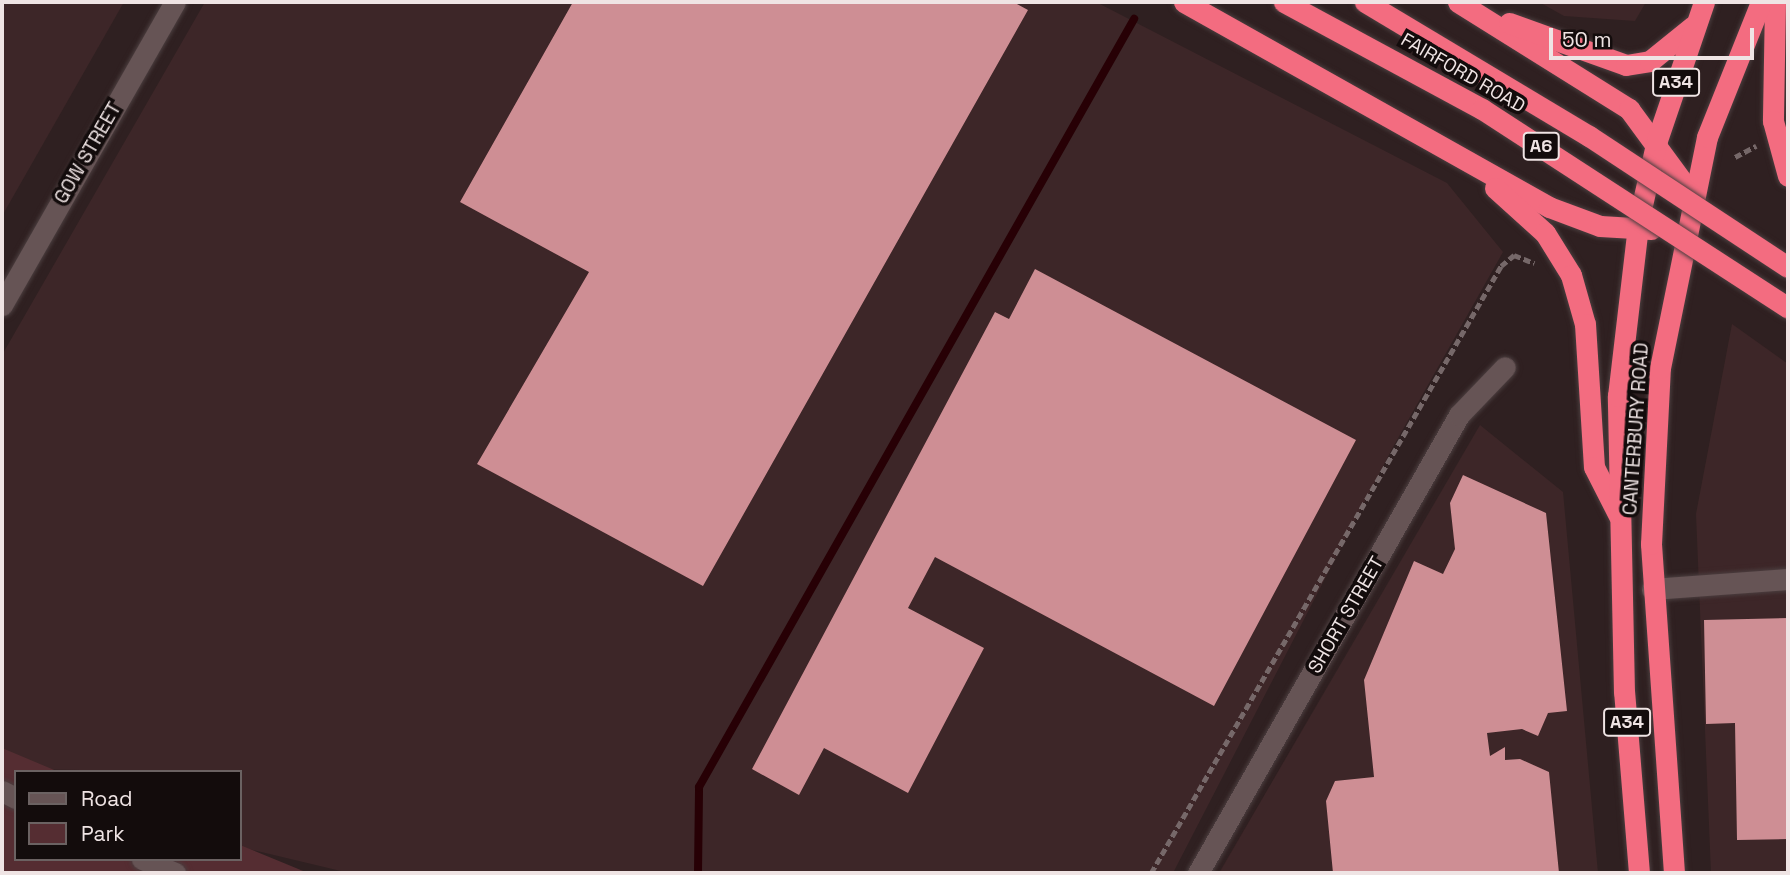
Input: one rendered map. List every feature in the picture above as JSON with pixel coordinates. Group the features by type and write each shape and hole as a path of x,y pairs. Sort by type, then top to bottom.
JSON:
{"highway":[{"name":"A6","path":"1184,2 1455,156 1583,222 1637,229 1685,230"},
{"name":"FAIRFORD ROAD","path":"1284,2 1482,109 1788,309"},
{"name":"FAIRFORD ROAD","path":"1364,2 1579,130 1788,267"},
{"path":"1458,2 1617,100 1657,140 1693,196"},
{"name":"CANTERBURY ROAD","path":"1639,873 1624,692 1618,396 1637,229 1657,140 1704,2"},
{"name":"CANTERBURY ROAD","path":"1674,873 1653,589 1659,381 1685,230 1712,123 1761,2"},
{"path":"1775,2 1772,102 1788,176"},
{"path":"1481,15 1626,65 1650,61 1695,25"},
{"name":"A6","path":"1455,156 1536,224 1571,275 1585,324 1594,467 1622,522"}],"street":[{"name":"GOW STREET","path":"2,305 174,2"},
{"name":"SHORT STREET","path":"1198,873 1459,415 1505,367"},
{"path":"1653,589 1788,579"},
{"path":"147,861 174,873"}],"path":[{"path":"1735,156 1763,142"},
{"path":"1151,873 1501,266 1521,255 1546,272"},
{"path":"1051,873 1074,873"}],"shaded area":[{"path":"2,2 124,2 2,216"},
{"path":"205,2 1096,2 1447,183 1503,252 1393,447 1173,873 345,872 242,847 242,770 2,769 2,355"},
{"path":"1539,2 1646,2 1635,21 1564,16"},
{"path":"1732,324 1788,364 1788,873 1711,873 1696,514"},
{"path":"1480,425 1563,492 1598,873 1219,873"}],"green space":[{"path":"2,748 54,770 14,770 14,861 242,861 242,846 308,873 2,873"}],"building":[{"path":"573,2 1013,2 1028,10 703,586 477,464 589,272 460,202"},
{"path":"1035,269 1356,440 1214,706 935,557 908,608 984,648 908,793 824,748 799,795 752,769 995,312 1009,319"},
{"path":"1463,475 1546,513 1567,711 1548,713 1538,736 1522,729 1487,733 1490,756 1505,747 1505,760 1520,759 1549,772 1559,873 1333,873 1326,801 1335,781 1374,777 1364,680 1414,561 1443,574 1455,549 1450,503"},
{"path":"1788,618 1788,839 1737,840 1735,723 1706,724 1704,620"}],"waterway":[{"path":"698,873 699,787 1134,19"}]}
